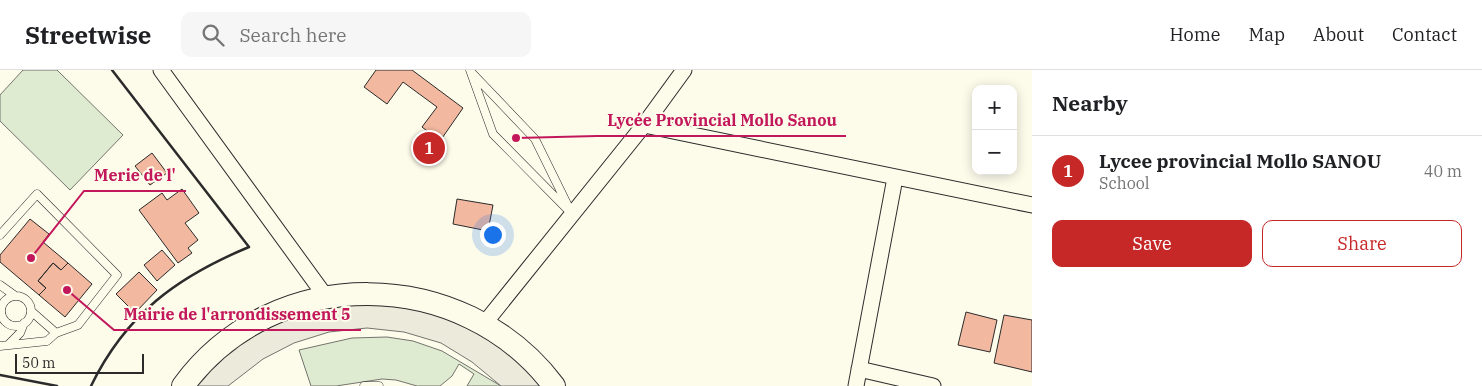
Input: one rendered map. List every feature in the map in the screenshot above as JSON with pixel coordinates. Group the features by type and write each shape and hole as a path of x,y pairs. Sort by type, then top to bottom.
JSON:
{"main road":[{"path":"183,386 210,356 240,332 272,314 326,297 364,294 402,296 439,305 484,324 518,348 554,386"}],"street":[{"path":"161,70 326,297"},
{"path":"484,324 644,125 684,70"},
{"path":"644,125 1032,205"},
{"path":"856,386 895,178"},
{"path":"859,369 933,386"}],"lane":[{"path":"470,70 493,134 572,214"},
{"path":"470,70 535,138 572,214"},
{"path":"0,236 37,194 117,274 78,326 56,333 47,341 4,345"},
{"path":"0,285 14,296 23,298 31,310 56,333"},
{"path":"14,296 5,300 0,314 10,325 24,323"},
{"path":"4,345 20,333 31,310"},
{"path":"364,386 379,386"}],"green space":[{"path":"23,70 57,70 123,135 70,190 0,121 0,95"},
{"path":"387,337 413,341 442,351 501,386 467,386 474,374 459,364 452,376 440,386 417,386 396,380 382,379 336,386 311,386 299,350 352,338"}],"shaded area":[{"path":"308,301 439,305 554,386 501,386 472,362 441,343 404,332 367,328 329,332 294,343 263,359 228,386 184,386 197,369"}],"building":[{"path":"376,70 412,70 463,108 440,141 422,127 437,107 403,82 387,104 364,87"},
{"path":"152,153 167,173 150,185 135,166"},
{"path":"182,189 199,213 185,223 198,240 188,248 192,253 178,263 139,210 162,193 167,200"},
{"path":"457,199 493,205 488,231 453,224"},
{"path":"30,219 49,234 43,242 68,263 61,270 53,263 38,281 46,288 39,295 0,262 0,255"},
{"path":"162,250 175,265 157,281 144,265"},
{"path":"53,263 61,270 68,263 92,284 65,317 39,295 46,288 38,281"},
{"path":"139,272 157,290 135,313 116,294"},
{"path":"966,312 997,320 990,352 958,345"},
{"path":"1004,315 1032,320 1032,372 994,363"}],"wall":[{"path":"91,386 120,338 137,318 156,301 199,271 249,247 112,70"},
{"path":"0,375 57,386"}],"place":[{"name":"Lycée Provincial Mollo Sanou","path":"516,138"},
{"name":"Lycee provincial Mollo SANOU","path":"429,148"},
{"name":"Merie de l'","path":"31,258"},
{"name":"Mairie de l'arrondissement 5","path":"67,290"}]}
